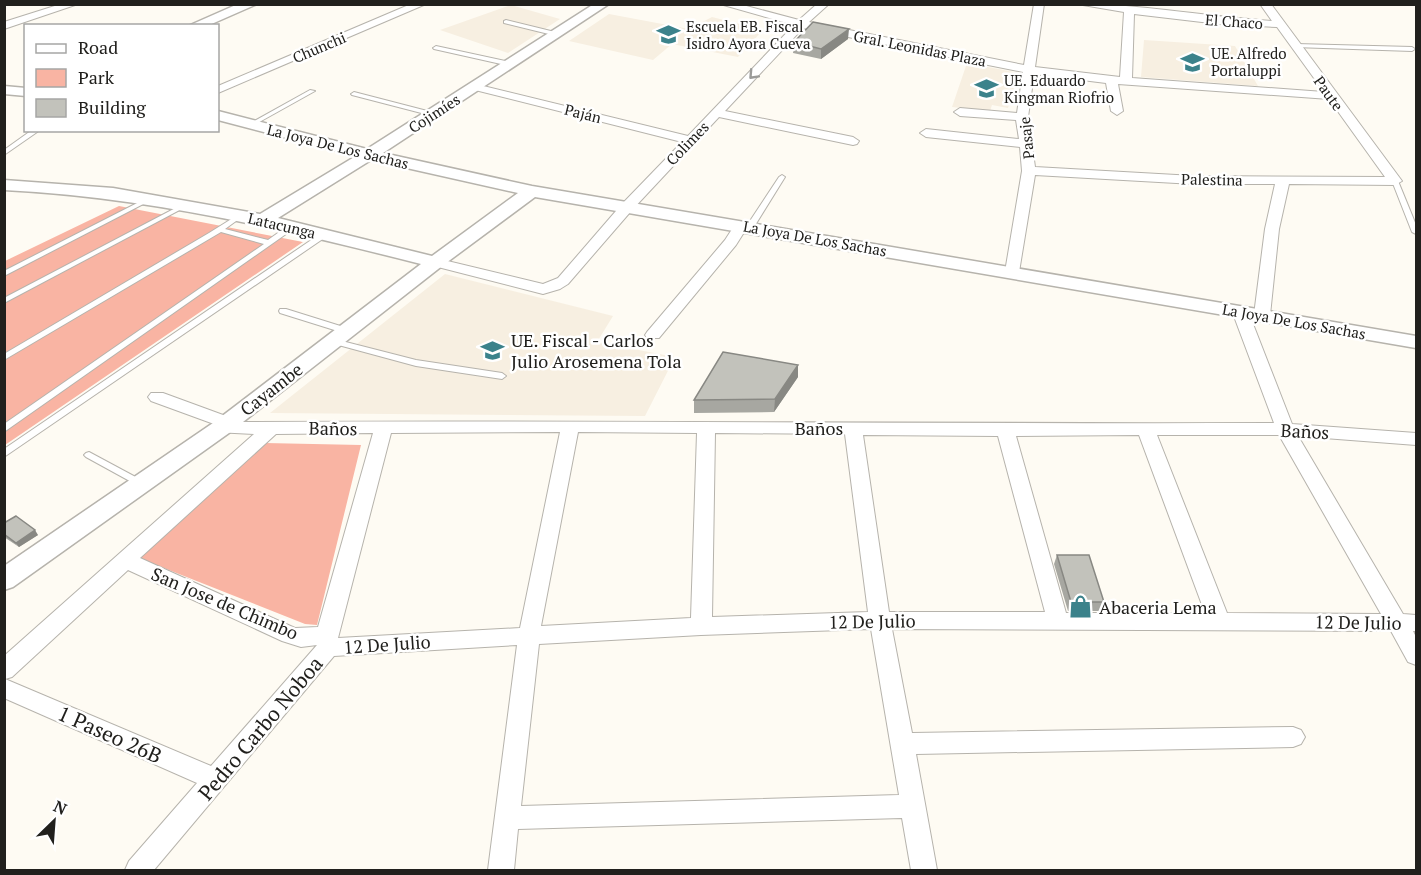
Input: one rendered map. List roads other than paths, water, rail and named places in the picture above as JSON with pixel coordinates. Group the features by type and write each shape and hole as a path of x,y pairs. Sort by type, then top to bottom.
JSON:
{"street":[{"path":"44,4 56,10"},
{"path":"5,25 73,4"},
{"path":"199,24 251,4"},
{"name":"Chunchi","path":"219,90 421,4"},
{"name":"Cojimíes","path":"263,220 369,155 603,4"},
{"name":"Gral. Leonidas Plaza","path":"725,4 801,24 1030,70 1111,80 1332,96"},
{"name":"Colimes","path":"555,286 563,281 627,207 690,140 801,24 824,4"},
{"name":"Pasaje","path":"1012,272 1029,171 1022,117 1039,4"},
{"name":"El Chaco","path":"1082,4 1219,21 1279,24"},
{"name":"Paute","path":"1265,4 1395,181"},
{"path":"1126,81 1129,10"},
{"path":"1111,80 1117,111"},
{"name":"Paján","path":"475,87 690,140"},
{"path":"960,112 1022,117"},
{"path":"716,113 853,141"},
{"name":"La Joya De Los Sachas","path":"219,115 369,155 532,191 1416,342"},
{"path":"926,133 1026,144"},
{"name":"Palestina","path":"1029,171 1194,180 1395,181"},
{"path":"1262,315 1272,229 1283,180"},
{"name":"Latacunga","path":"4,185 100,191 187,204 326,234 543,290 555,286"},
{"name":"Cayambe","path":"4,580 224,426 435,262 532,191"},
{"path":"653,335 730,242 746,227"},
{"path":"1240,311 1285,429 1407,622 1416,656"},
{"path":"157,397 224,426"},
{"name":"Baños","path":"224,426 1285,429 1416,439"},
{"path":"501,870 529,635 570,426"},
{"path":"4,670 272,427"},
{"path":"701,626 706,427"},
{"name":"Pedro Carbo Noboa","path":"138,870 216,780 327,641 383,428"},
{"path":"853,428 880,620 924,870"},
{"path":"1146,429 1219,621"},
{"path":"1005,430 1058,621"},
{"name":"San Jose de Chimbo","path":"125,560 290,635 327,641"},
{"name":"12 De Julio","path":"327,641 880,620 1407,622"},
{"name":"1 Paseo 26B","path":"4,688 216,780"},
{"path":"902,744 1293,737"},
{"path":"507,818 911,806"}],"lane":[{"path":"506,22 556,34"},
{"path":"1296,46 1412,49"},
{"path":"436,48 510,64"},
{"path":"252,124 312,91"},
{"path":"354,94 433,114"},
{"path":"4,153 34,132"},
{"path":"746,227 782,177"},
{"path":"1395,181 1416,232"},
{"path":"4,274 151,198"},
{"path":"4,301 187,204"},
{"path":"4,358 220,230 241,215"},
{"path":"4,429 292,227"},
{"path":"220,230 270,243"},
{"path":"4,454 326,234"},
{"path":"283,311 341,336 416,363 502,376"},
{"path":"89,455 142,484"}],"place":[{"name":"Escuela EB. Fiscal Isidro Ayora Cueva","path":"668,35"},
{"name":"UE. Alfredo Portaluppi","path":"1193,62"},
{"name":"UE. Eduardo Kingman Riofrio","path":"986,89"},
{"name":"UE. Fiscal - Carlos Julio Arosemena Tola","path":"493,350"},
{"name":"Abaceria Lema","path":"1081,607"}]}
